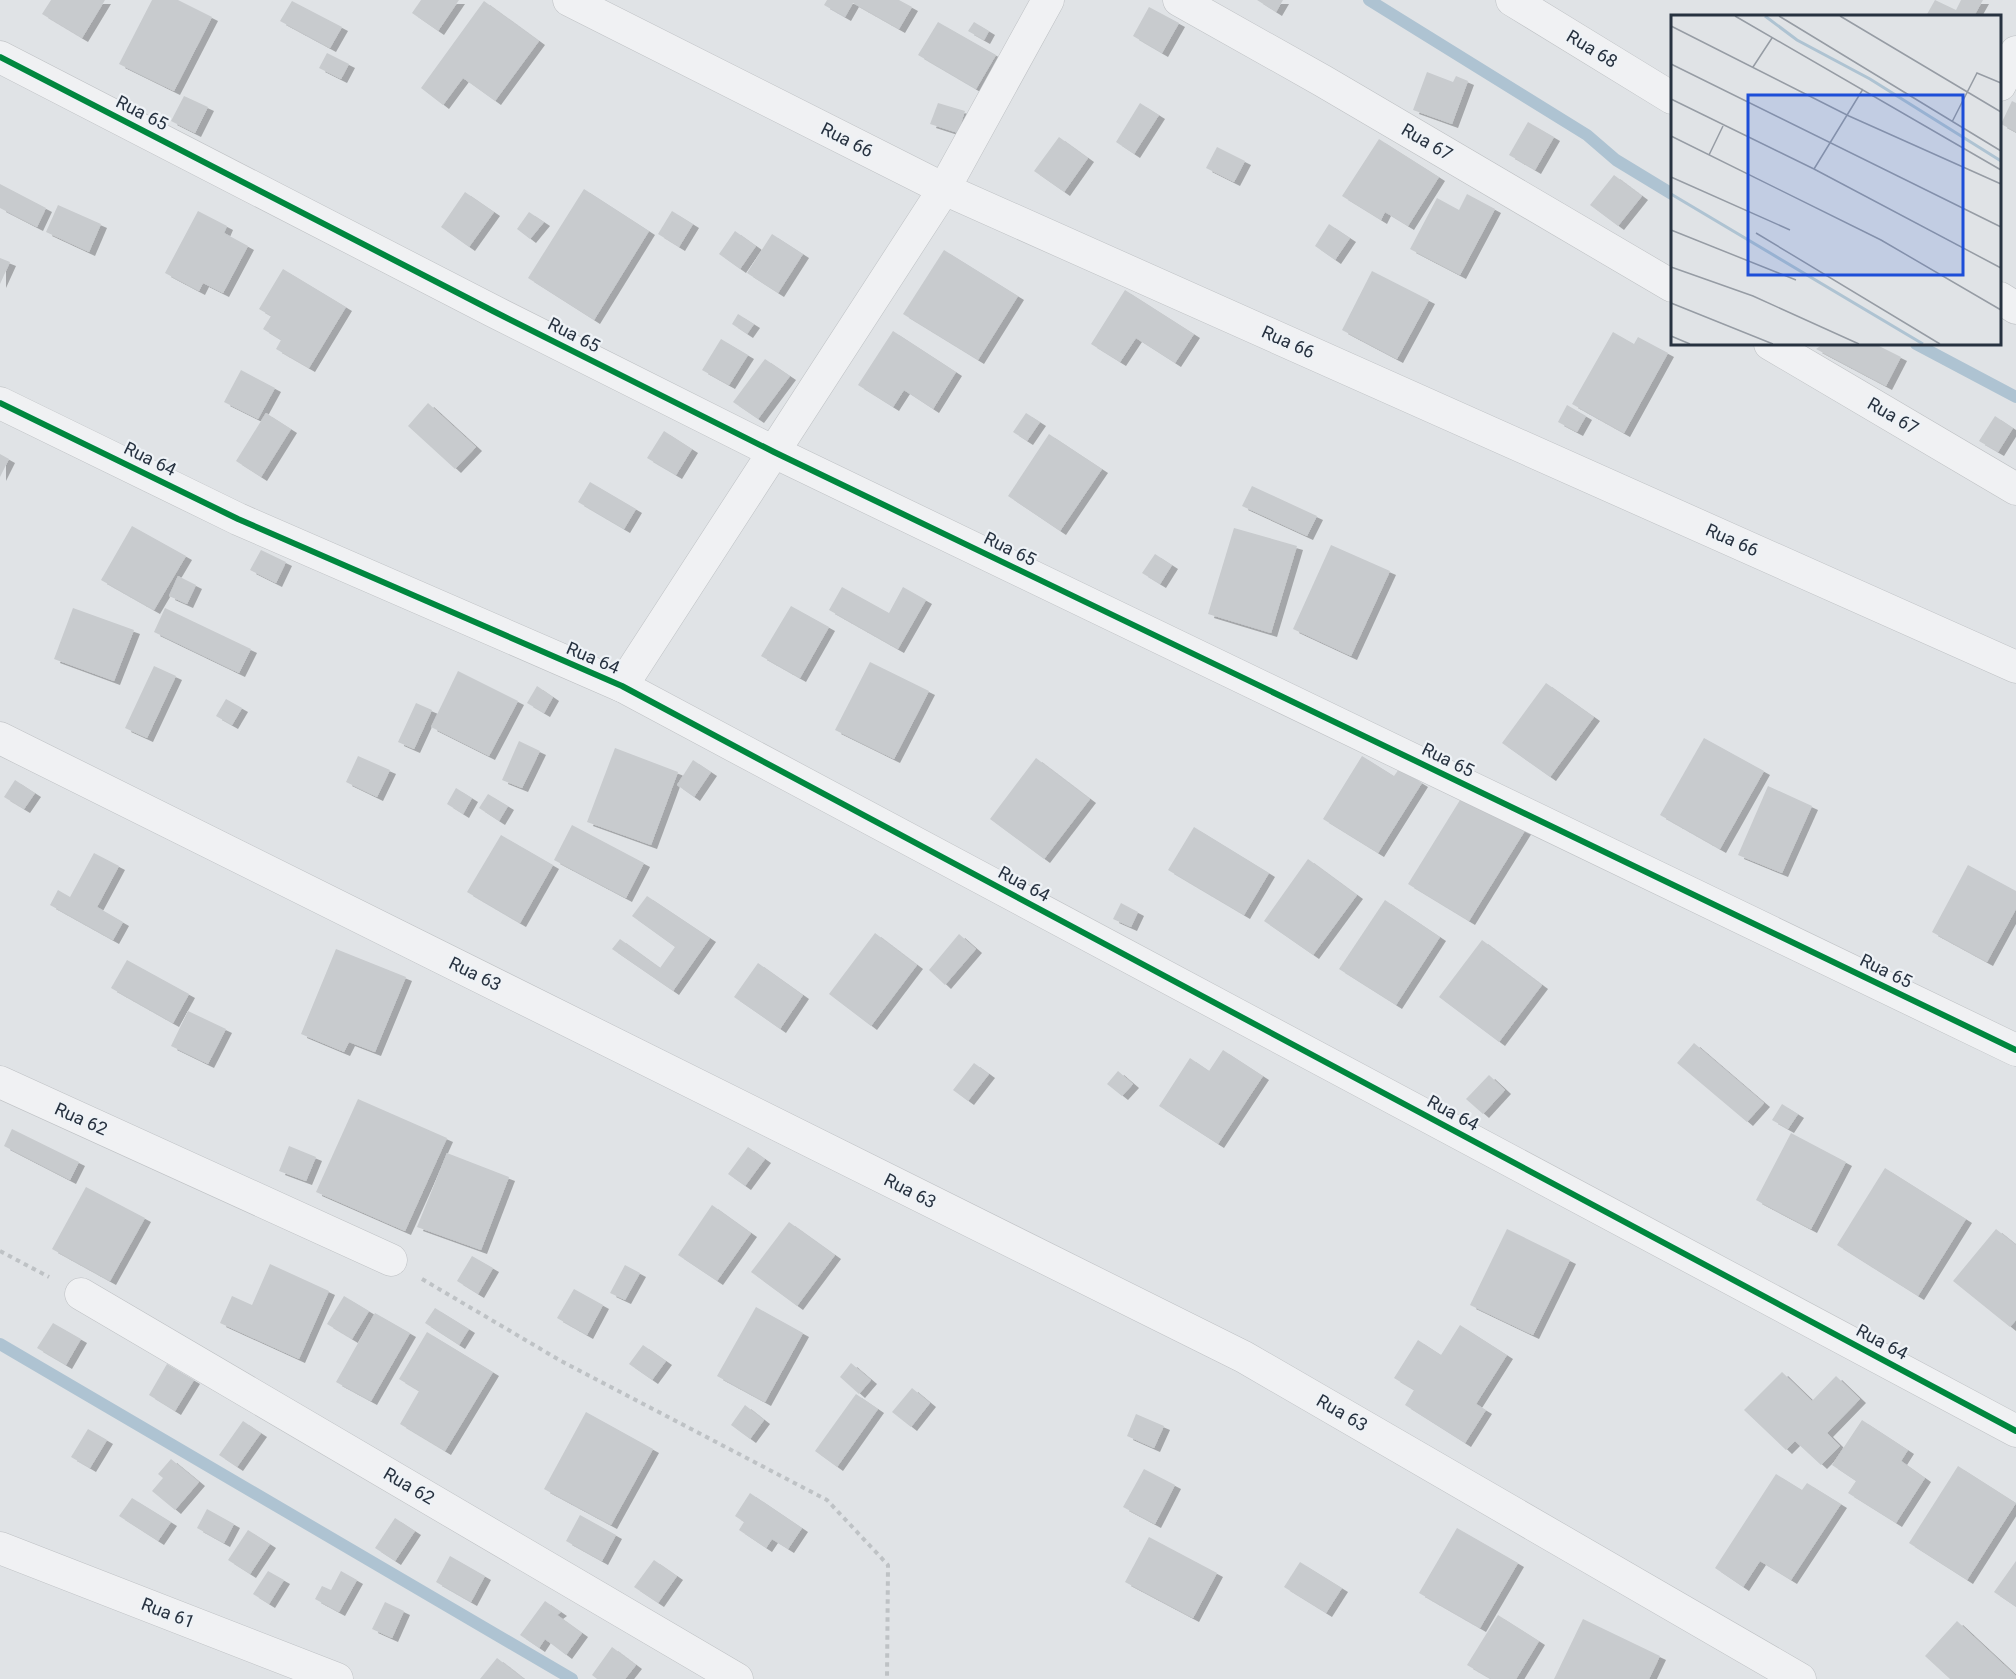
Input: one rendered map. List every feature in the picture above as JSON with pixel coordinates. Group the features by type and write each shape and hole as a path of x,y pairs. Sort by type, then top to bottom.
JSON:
{"street":[{"name":"Rua 66","path":"569,0 944,189 2016,667"},
{"path":"622,686 944,189 1048,0"},
{"name":"Rua 67","path":"1179,0 1323,81 1671,285"},
{"name":"Rua 68","path":"1512,0 1671,97"},
{"path":"2001,83 2016,52"},
{"name":"Rua 65","path":"0,57 493,311 774,452 2016,1050"},
{"path":"2001,299 2016,308"},
{"name":"Rua 67","path":"1772,345 2016,489"},
{"name":"Rua 64","path":"0,403 238,519 622,686 2016,1431"},
{"name":"Rua 63","path":"0,738 1244,1357 1800,1679"},
{"name":"Rua 62","path":"0,1082 391,1260"},
{"name":"Rua 62","path":"81,1294 737,1679"},
{"name":"Rua 61","path":"0,1548 337,1679"}],"path":[{"path":"0,1251 81,1294"},
{"path":"391,1260 561,1361 827,1500 888,1565 887,1679"}],"building":[{"path":"51,0 105,0 82,38 42,14"},
{"path":"152,0 178,0 212,17 174,91 119,64"},
{"path":"421,0 459,0 438,31 412,13"},
{"path":"827,0 899,0 912,7 899,29 853,3 845,17 824,5"},
{"path":"1257,0 1283,0 1276,12"},
{"path":"1935,0 1956,10 1961,0 1983,0 1975,15 1927,15"},
{"path":"292,1 342,27 330,48 280,21"},
{"path":"484,1 539,41 495,101 463,78 443,105 421,88"},
{"path":"1149,7 1179,23 1162,53 1133,36"},
{"path":"938,22 996,55 976,89 918,55"},
{"path":"974,22 989,31 984,40 968,31"},
{"path":"327,53 349,64 341,79 319,68"},
{"path":"1427,72 1453,82 1456,76 1468,81 1452,124 1413,110"},
{"path":"184,96 208,107 195,133 171,121"},
{"path":"2012,101 2016,103 2016,132 2001,124"},
{"path":"938,103 965,111 958,133 930,124"},
{"path":"1140,103 1159,115 1134,154 1116,142"},
{"path":"1528,122 1554,137 1535,170 1509,155"},
{"path":"1059,137 1088,158 1064,192 1034,171"},
{"path":"1379,139 1439,177 1408,226 1385,212 1381,220 1342,196"},
{"path":"1217,147 1245,161 1234,182 1206,168"},
{"path":"1614,175 1642,196 1618,226 1590,205"},
{"path":"0,184 46,208 37,227 0,208"},
{"path":"584,189 649,231 594,320 528,278"},
{"path":"465,192 494,212 469,247 441,227"},
{"path":"1467,194 1495,209 1460,275 1410,249 1437,198 1459,210"},
{"path":"58,205 101,224 89,252 46,232"},
{"path":"198,211 227,226 224,233 248,246 223,293 203,283 199,291 165,273"},
{"path":"672,211 693,224 679,247 658,234"},
{"path":"529,212 544,222 530,239 517,229"},
{"path":"1329,224 1350,238 1335,260 1315,246"},
{"path":"735,231 756,246 740,269 719,254"},
{"path":"772,234 803,254 778,293 747,273"},
{"path":"944,250 1018,296 978,360 903,314"},
{"path":"0,258 10,262 0,284"},
{"path":"283,269 346,307 309,368 276,349 281,340 263,329 271,316 259,309"},
{"path":"1372,271 1429,300 1397,359 1342,330"},
{"path":"1125,290 1194,334 1175,363 1136,338 1120,362 1091,344"},
{"path":"738,314 754,324 747,334 732,324"},
{"path":"893,331 956,372 933,409 904,390 893,407 858,385"},
{"path":"1613,332 1634,344 1638,337 1668,353 1624,433 1572,404"},
{"path":"721,339 748,355 729,385 702,370"},
{"path":"1822,345 1877,345 1901,357 1886,386 1816,349"},
{"path":"765,359 790,376 758,419 733,402"},
{"path":"241,370 275,388 258,419 224,402"},
{"path":"428,403 476,447 455,469 408,426"},
{"path":"1567,405 1586,416 1577,432 1558,422"},
{"path":"266,413 291,429 261,477 236,461"},
{"path":"1026,413 1040,422 1027,441 1013,432"},
{"path":"1995,416 2013,428 1998,452 1979,441"},
{"path":"664,431 692,449 676,475 647,458"},
{"path":"1049,434 1102,469 1060,531 1008,496"},
{"path":"0,454 9,459 0,477"},
{"path":"590,482 636,509 624,529 578,502"},
{"path":"1252,486 1317,516 1307,536 1242,506"},
{"path":"132,526 186,556 154,610 101,580"},
{"path":"1234,528 1297,546 1271,633 1208,614"},
{"path":"1331,545 1390,571 1351,656 1293,629"},
{"path":"261,550 286,562 276,583 250,570"},
{"path":"1155,554 1172,565 1160,584 1142,573"},
{"path":"178,576 196,585 187,604 169,596"},
{"path":"842,587 889,613 903,587 926,600 898,649 829,610"},
{"path":"791,606 829,627 800,678 761,656"},
{"path":"73,608 134,630 114,681 54,659"},
{"path":"165,608 251,649 239,673 154,632"},
{"path":"870,662 929,691 894,759 835,730"},
{"path":"154,666 176,676 147,738 125,728"},
{"path":"458,671 518,701 489,756 431,727"},
{"path":"1546,683 1594,717 1550,777 1502,743"},
{"path":"537,686 553,697 544,713 527,703"},
{"path":"226,699 242,708 232,725 216,716"},
{"path":"416,703 432,710 414,749 398,742"},
{"path":"1704,738 1764,771 1720,849 1660,815"},
{"path":"519,741 540,751 522,788 502,780"},
{"path":"615,748 678,772 651,845 587,822"},
{"path":"358,756 390,770 377,797 346,782"},
{"path":"1362,756 1394,776 1399,769 1422,783 1378,853 1323,819"},
{"path":"1036,758 1090,799 1044,859 990,819"},
{"path":"693,760 711,772 694,797 677,785"},
{"path":"15,780 35,793 24,809 4,797"},
{"path":"1768,786 1812,806 1782,873 1738,855"},
{"path":"456,788 472,798 463,814 447,804"},
{"path":"1465,792 1526,829 1469,921 1408,884"},
{"path":"488,794 508,806 499,821 479,808"},
{"path":"572,825 644,863 626,898 554,860"},
{"path":"1194,827 1269,873 1244,915 1168,870"},
{"path":"501,835 553,865 520,923 467,892"},
{"path":"94,853 119,866 97,907 123,922 113,940 50,905 58,890 70,897"},
{"path":"1308,859 1357,895 1313,955 1264,921"},
{"path":"1968,865 2016,891 2016,909 1987,962 1932,932"},
{"path":"647,896 710,938 673,991 612,949 620,939 660,968 675,947 632,916"},
{"path":"1385,900 1440,937 1396,1005 1339,969"},
{"path":"1121,903 1138,912 1131,927 1113,919"},
{"path":"875,933 917,965 871,1026 829,994"},
{"path":"959,934 976,949 945,985 929,970"},
{"path":"1482,940 1542,985 1499,1042 1439,997"},
{"path":"336,949 406,977 375,1052 349,1042 344,1052 301,1034"},
{"path":"127,960 189,994 173,1023 111,988"},
{"path":"758,963 803,995 780,1029 734,997"},
{"path":"188,1011 226,1029 208,1064 171,1046"},
{"path":"1694,1043 1764,1103 1747,1122 1677,1063"},
{"path":"1223,1050 1263,1076 1218,1144 1159,1106 1190,1058 1209,1071"},
{"path":"974,1063 989,1074 968,1101 953,1090"},
{"path":"1118,1071 1133,1084 1122,1096 1107,1084"},
{"path":"1489,1075 1505,1090 1483,1114 1466,1099"},
{"path":"358,1099 447,1138 405,1231 316,1192"},
{"path":"1782,1104 1798,1114 1788,1129 1772,1120"},
{"path":"12,1129 79,1162 70,1180 4,1146"},
{"path":"1791,1133 1846,1162 1811,1229 1756,1200"},
{"path":"289,1146 316,1157 306,1181 279,1171"},
{"path":"748,1147 765,1159 745,1186 728,1174"},
{"path":"447,1153 509,1177 481,1250 417,1227"},
{"path":"1885,1168 1966,1219 1918,1296 1837,1245"},
{"path":"86,1187 145,1218 110,1281 52,1249"},
{"path":"712,1205 751,1233 717,1281 678,1255"},
{"path":"789,1222 835,1255 797,1306 751,1272"},
{"path":"1507,1229 1570,1260 1533,1335 1470,1305"},
{"path":"1996,1229 2016,1245 2016,1320 2010,1327 1953,1281"},
{"path":"472,1256 493,1268 478,1294 457,1281"},
{"path":"270,1264 329,1291 299,1359 220,1323 232,1296 252,1305"},
{"path":"625,1265 640,1273 625,1300 610,1293"},
{"path":"574,1289 603,1305 587,1335 557,1318"},
{"path":"344,1296 369,1311 352,1339 327,1324"},
{"path":"756,1307 803,1333 765,1402 717,1376"},
{"path":"435,1308 469,1329 459,1345 425,1323"},
{"path":"375,1313 410,1333 371,1401 336,1382"},
{"path":"53,1323 81,1339 66,1365 37,1348"},
{"path":"1460,1325 1507,1355 1476,1404 1486,1410 1465,1443 1405,1405 1414,1390 1394,1378 1418,1340 1441,1355"},
{"path":"427,1332 493,1372 445,1451 400,1424 419,1391 399,1379"},
{"path":"643,1345 666,1361 652,1380 629,1364"},
{"path":"851,1363 871,1380 859,1394 840,1377"},
{"path":"167,1364 194,1380 175,1411 149,1395"},
{"path":"1782,1372 1812,1401 1836,1376 1860,1399 1827,1433 1840,1446 1821,1465 1795,1441 1786,1450 1744,1410"},
{"path":"912,1388 930,1403 911,1427 892,1412"},
{"path":"856,1394 878,1409 837,1467 815,1451"},
{"path":"745,1405 764,1420 750,1439 731,1425"},
{"path":"586,1412 653,1449 611,1525 544,1489"},
{"path":"1136,1414 1164,1426 1154,1448 1127,1436"},
{"path":"1862,1420 1908,1450 1901,1461 1925,1478 1896,1523 1848,1493 1856,1481 1832,1465"},
{"path":"243,1421 261,1433 237,1467 219,1455"},
{"path":"88,1429 107,1440 90,1468 71,1457"},
{"path":"171,1459 199,1482 175,1510 152,1491 163,1478 158,1474"},
{"path":"1958,1466 2016,1503 1967,1580 1909,1543"},
{"path":"1144,1469 1175,1485 1155,1524 1123,1507"},
{"path":"1776,1474 1802,1490 1807,1483 1841,1504 1791,1580 1760,1561 1743,1587 1715,1568"},
{"path":"750,1493 802,1528 788,1549 772,1539 766,1548 739,1530 744,1522 735,1516"},
{"path":"132,1498 171,1522 158,1541 119,1516"},
{"path":"207,1509 234,1524 224,1543 197,1528"},
{"path":"580,1515 616,1535 602,1561 566,1541"},
{"path":"395,1518 415,1531 395,1561 375,1548"},
{"path":"1457,1528 1518,1563 1480,1628 1419,1593"},
{"path":"248,1530 270,1544 250,1574 228,1560"},
{"path":"1149,1537 1217,1573 1193,1618 1125,1582"},
{"path":"450,1556 485,1576 471,1602 436,1582"},
{"path":"654,1560 677,1576 658,1603 634,1587"},
{"path":"2016,1561 2016,1607 1994,1592"},
{"path":"1300,1562 1342,1588 1326,1613 1284,1587"},
{"path":"268,1571 284,1580 269,1604 253,1594"},
{"path":"341,1571 357,1580 339,1612 315,1599 322,1586 331,1590"},
{"path":"545,1601 561,1612 557,1615 582,1633 566,1655 545,1639 539,1648 520,1635"},
{"path":"385,1602 404,1611 392,1638 372,1629"},
{"path":"1498,1615 1539,1641 1516,1679 1491,1679 1467,1665"},
{"path":"1583,1619 1660,1656 1649,1679 1554,1679"},
{"path":"1957,1621 2016,1676 2016,1679 1950,1679 1925,1656"},
{"path":"612,1647 636,1665 625,1679 597,1679 592,1675"},
{"path":"497,1658 524,1679 480,1679"}],"waterway":[{"path":"1369,0 1587,135 1616,160 1671,193"},
{"path":"1918,345 2016,397"},
{"path":"0,1344 572,1679"}],"cycle path":[{"path":"0,57 493,311 774,452 2016,1050"},
{"path":"0,403 238,519 622,686 2016,1431"}]}
